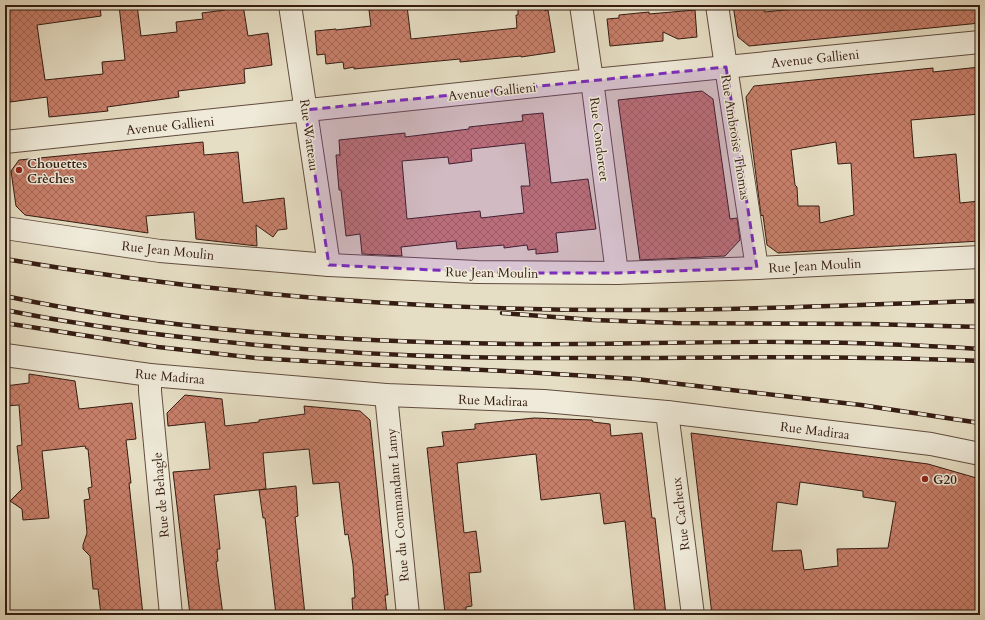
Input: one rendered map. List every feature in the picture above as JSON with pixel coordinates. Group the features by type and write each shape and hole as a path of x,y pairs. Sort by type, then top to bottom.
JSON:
{"street":[{"name":"Rue Watteau","path":"290,5 329,265"},
{"name":"Rue Condorcet","path":"581,5 617,274"},
{"name":"Rue Ambroise Thomas","path":"717,5 758,268"},
{"name":"Avenue Gallieni","path":"5,142 592,80 980,42"},
{"name":"Rue Jean Moulin","path":"5,228 160,251 329,265 477,272 617,274 980,257"},
{"name":"Rue Madiraa","path":"5,355 150,375 386,396 544,401 667,412 931,444 980,454"},
{"name":"Rue de Behagle","path":"150,375 150,391 172,615"},
{"name":"Rue du Commandant Lamy","path":"386,396 408,615"},
{"name":"Rue Cacheux","path":"667,412 692,615"}],"highlighted area":[{"path":"726,67 757,268 617,273 498,273 329,265 305,110"}],"building":[{"path":"5,5 100,5 101,16 37,25 45,80 103,74 102,62 125,60 119,5 137,5 141,36 177,32 176,22 203,19 202,13 225,10 224,5 243,5 248,36 268,33 272,65 244,69 245,83 178,91 179,97 107,107 108,111 49,117 47,97 10,102 7,75 5,75"},
{"path":"544,5 545,11 548,10 555,52 521,57 460,62 460,59 354,69 354,67 344,69 343,62 326,64 325,54 317,55 315,31 371,26 369,10 407,6 411,39 517,28 516,15 518,15 518,8"},
{"path":"733,5 764,5 765,12 834,5 980,5 980,23 749,46 738,37"},
{"path":"695,10 697,37 678,39 663,32 663,41 610,46 607,19 619,18 619,15"},
{"path":"980,67 980,114 911,120 914,158 956,154 960,203 980,201 980,241 778,253 767,245 763,215 761,215 746,97 754,86 933,68 933,72","holes":["836,142 838,164 851,163 854,215 820,223 819,206 798,206 797,187 795,185 791,150"]},
{"path":"702,91 713,99 730,219 737,218 740,240 725,256 640,260 618,100"},
{"path":"543,113 551,183 588,179 596,229 556,233 558,252 536,254 536,249 528,250 527,245 504,248 504,245 457,249 456,241 401,247 402,256 362,254 360,234 346,236 341,190 339,190 336,155 340,155 339,140 405,133 405,137 469,129 469,127 523,121 522,115","holes":["525,143 530,186 521,186 524,213 481,218 480,211 407,219 402,161 448,157 449,164 472,161 471,149"]},
{"path":"203,142 204,155 238,152 243,203 284,198 287,229 278,230 273,237 256,225 257,246 196,239 194,212 146,216 148,233 25,215 16,206 11,171 19,160"},
{"path":"29,374 75,381 79,409 132,403 136,439 126,440 143,615 101,615 98,589 93,589 90,556 83,549 87,533 84,500 90,499 88,488 92,487 88,449 86,449 85,446 42,451 49,518 23,520 22,509 10,501 22,489 17,446 22,445 19,405 6,406 5,386 29,383"},
{"path":"185,395 222,399 225,426 305,414 304,406 360,411 370,420 388,595 385,595 387,615 353,615 352,598 355,598 353,565 348,534 345,535 339,482 313,484 309,449 263,453 266,489 214,495 220,549 217,549 218,561 216,562 223,615 190,615 173,472 210,469 205,422 168,426 167,413"},
{"path":"534,418 592,420 593,422 610,424 611,436 642,433 652,518 655,518 666,615 635,615 625,521 604,524 600,493 541,500 536,454 457,463 464,533 476,531 481,572 469,573 472,606 466,607 466,610 445,613 427,448 444,446 442,432 475,429 475,424"},
{"path":"691,433 928,464 980,479 980,615 712,615","holes":["800,482 863,491 863,497 896,502 888,548 837,549 838,566 804,570 801,550 772,551 777,502 797,505"]},
{"path":"296,486 298,516 295,517 305,615 276,615 265,518 263,518 259,490"}],"railway":[{"path":"5,259 84,272 242,291 402,304 481,308 561,310 683,310 980,301"},
{"path":"5,296 68,308 196,326 260,333 389,341 518,344 754,342 836,343 980,349"},
{"path":"5,310 77,323 175,336 298,349 365,353 528,358 786,357 980,361"},
{"path":"502,313 594,320 676,323 869,324 980,327"},
{"path":"5,323 158,347 256,358 636,379 861,405 980,423"}],"place":[{"name":"Chouettes Crèches","path":"19,170"},
{"name":"G20","path":"925,479"}]}
